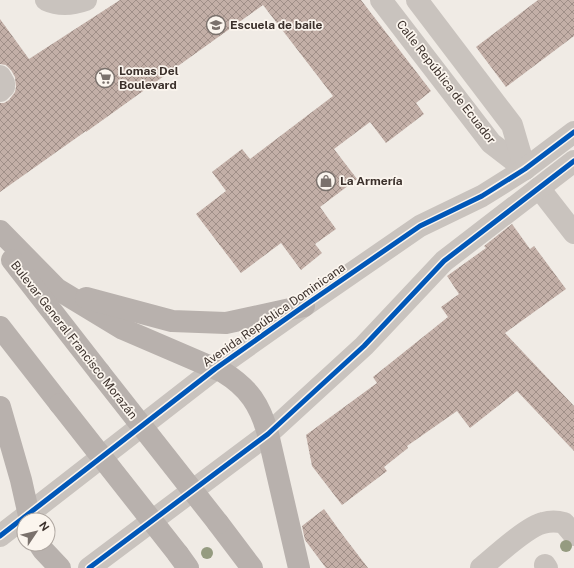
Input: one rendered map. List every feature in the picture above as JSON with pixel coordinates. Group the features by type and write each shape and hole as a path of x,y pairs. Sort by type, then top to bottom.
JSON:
{"main road":[{"path":"0,231 57,289 123,330 233,378 251,395 262,415 268,434 299,568"},
{"name":"Bulevar General Francisco Morazán","path":"0,245 252,568"},
{"path":"57,289 112,306 172,321 226,323 304,306"},
{"path":"0,327 183,561"},
{"path":"0,408 21,480 28,512"},
{"path":"45,552 60,568"}],"street":[{"path":"46,0 66,5 86,0"},
{"name":"Calle República de Ecuador","path":"381,0 491,143 525,169"},
{"name":"Calle República de Ecuador","path":"417,0 512,125 525,169"},
{"path":"0,76 4,83 4,87 0,91"},
{"name":"Avenida República Dominicana","path":"35,512 215,369 304,306 420,226 482,196 525,169 574,132"},
{"path":"89,568 268,434 364,346 444,261 574,161"},
{"path":"539,188 574,233"},
{"path":"481,568 531,528 542,523 554,521 564,522 574,535"},
{"name":"Avenida República Dominicana","path":"0,536 16,526"}],"building":[{"path":"120,0 361,0 431,91 416,103 424,114 386,143 370,122 334,149 357,179 320,207 336,229 315,244 322,253 301,270 281,243 241,273 196,214 226,191 212,172 242,149 250,159 333,96 263,5 0,192 0,103 4,103 9,100 15,92 16,87 15,77 11,70 6,65 0,64 0,19 29,59"},
{"path":"538,0 574,0 574,36 506,87 476,47"},
{"path":"512,224 530,249 534,246 566,289 505,333 574,406 574,451 517,391 470,428 457,411 407,446 408,448 384,467 387,471 342,505 312,466 306,435 377,383 373,377 448,317 441,307 459,294 447,276 486,248 484,246"},
{"path":"324,509 368,568 326,568 305,540 302,526"}],"cycle path":[{"path":"0,536 215,369 304,306 420,226 482,196 525,169 574,132"},
{"path":"89,568 268,434 364,346 444,261 574,161"}],"place":[{"name":"Escuela de baile","path":"216,25"},
{"name":"Lomas Del Boulevard","path":"105,78"},
{"name":"La Armería","path":"326,181"}]}
